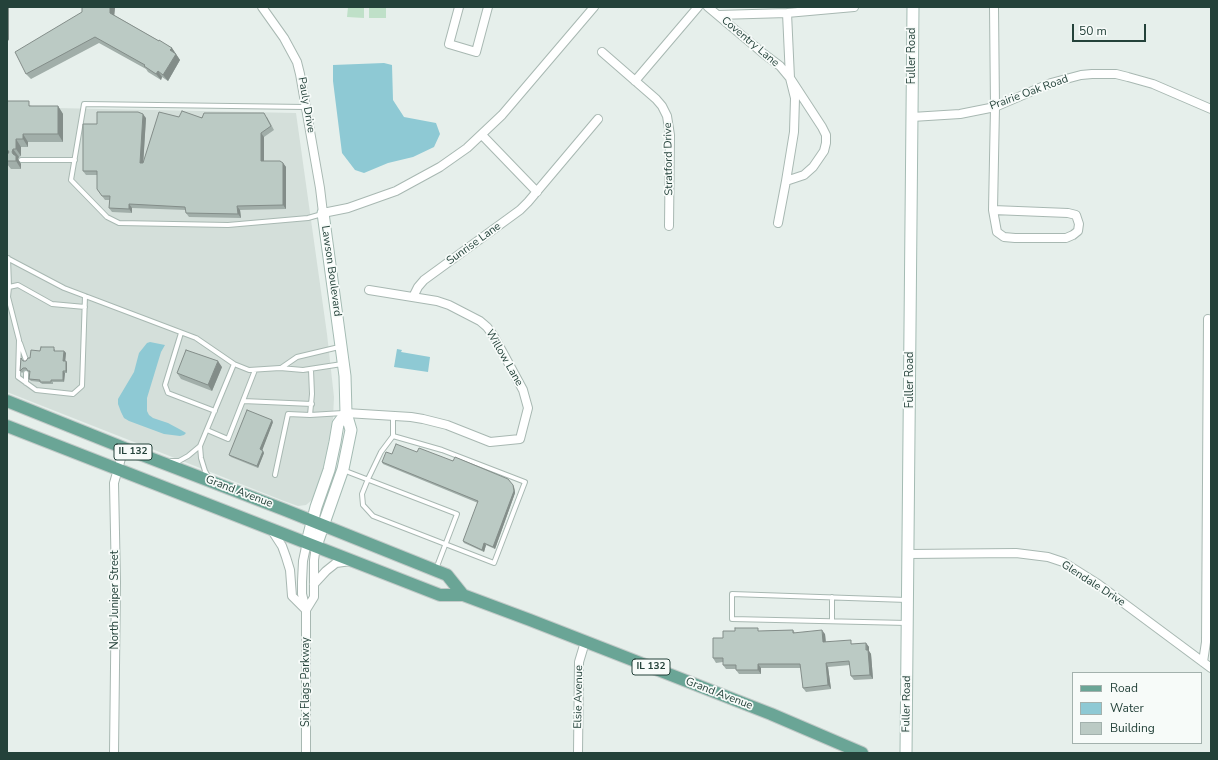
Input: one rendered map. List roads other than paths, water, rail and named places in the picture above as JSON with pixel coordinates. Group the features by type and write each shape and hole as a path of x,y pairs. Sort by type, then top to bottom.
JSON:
{"main road":[{"name":"Grand Avenue","path":"7,401 436,570 447,575 462,594"},
{"name":"Grand Avenue","path":"7,426 117,470 440,594 462,594 771,714 862,753"}],"street":[{"name":"Pauly Drive","path":"262,7 284,38 297,62 306,107 323,213"},
{"path":"459,7 449,44 476,52 488,7"},
{"name":"Lawson Boulevard","path":"312,544 318,523 343,469 351,430 346,413 342,346 323,213 348,208 396,191 440,167 467,148 502,115 593,7"},
{"path":"635,81 698,7"},
{"name":"Coventry Lane","path":"708,7 780,66 790,78 826,135 824,151 813,167 804,175 786,181"},
{"path":"718,15 787,13 854,7"},
{"name":"Fuller Road","path":"906,753 913,7"},
{"path":"993,210 1068,213 1076,215 1079,224 1078,230 1073,236 1066,238 1015,238 1004,237 997,232 993,210 995,107 994,7"},
{"name":"Coventry Lane","path":"778,223 794,132 795,98 790,78 787,13"},
{"name":"Stratford Drive","path":"602,52 656,99 662,106 667,116 670,135 669,226"},
{"name":"Prairie Oak Road","path":"912,117 960,114 995,107 1051,83 1081,75 1092,74 1122,75 1153,84 1211,109"},
{"name":"Sunrise Lane","path":"413,297 418,287 424,280 520,210 598,119"},
{"path":"482,135 537,192"},
{"name":"Willow Lane","path":"369,290 437,301 449,305 480,321 487,327 503,353 523,390 528,408 520,438 490,442 435,421 393,416"},
{"path":"1203,662 1206,642 1209,533 1208,319"},
{"path":"346,413 393,416"},
{"name":"Lawson Boulevard","path":"318,523 316,506 328,470 338,424 346,413"},
{"name":"North Juniper Street","path":"114,753 116,582 114,483 124,448"},
{"path":"271,528 282,546 286,557 290,570 292,596 306,610"},
{"name":"Six Flags Parkway","path":"306,610 314,597 314,560 312,544"},
{"name":"Six Flags Parkway","path":"306,753 306,610 302,594 302,582 303,560 312,544"},
{"name":"Glendale Drive","path":"908,554 1016,553 1048,557 1063,562 1098,584 1211,668"},
{"path":"314,584 336,563 354,561"},
{"name":"Elsie Avenue","path":"578,753 579,662 585,642"}],"lane":[{"path":"306,107 84,104 72,180 107,218 119,223 228,225 308,218 323,213"},
{"path":"21,160 75,160"},
{"path":"7,258 9,287 8,297 19,340 26,360"},
{"path":"7,258 64,288 196,338 234,364 249,370 280,368 311,370 344,364"},
{"path":"9,287 18,285 52,304 85,307"},
{"path":"19,340 18,377 36,390 73,394 82,386 85,296"},
{"path":"181,333 165,385 168,393 215,411"},
{"path":"280,368 297,357 342,346"},
{"path":"161,462 179,461 200,446 234,364"},
{"path":"207,430 228,438 255,370"},
{"path":"310,415 312,404 311,370"},
{"path":"26,373 26,383"},
{"path":"243,401 312,404"},
{"path":"275,475 288,414 310,415 346,413"},
{"path":"393,416 393,436 381,452 368,479 362,494 363,505 373,516 446,543 494,563 525,482 442,450 393,436"},
{"path":"200,446 201,458 205,471 211,482"},
{"path":"343,469 457,514 436,570"},
{"path":"908,600 732,594 732,619 908,623"},
{"path":"832,598 832,621"}],"water":[{"path":"384,63 392,65 393,100 404,117 436,123 440,134 434,147 413,157 388,163 364,173 355,170 342,153 333,81 333,65"},
{"path":"150,342 165,345 161,352 147,398 147,411 153,418 168,423 186,433 184,435 164,434 129,421 124,418 118,404 118,399 134,372 139,353 147,343"},
{"path":"397,349 402,350 401,352 430,357 428,372 394,367"}]}
